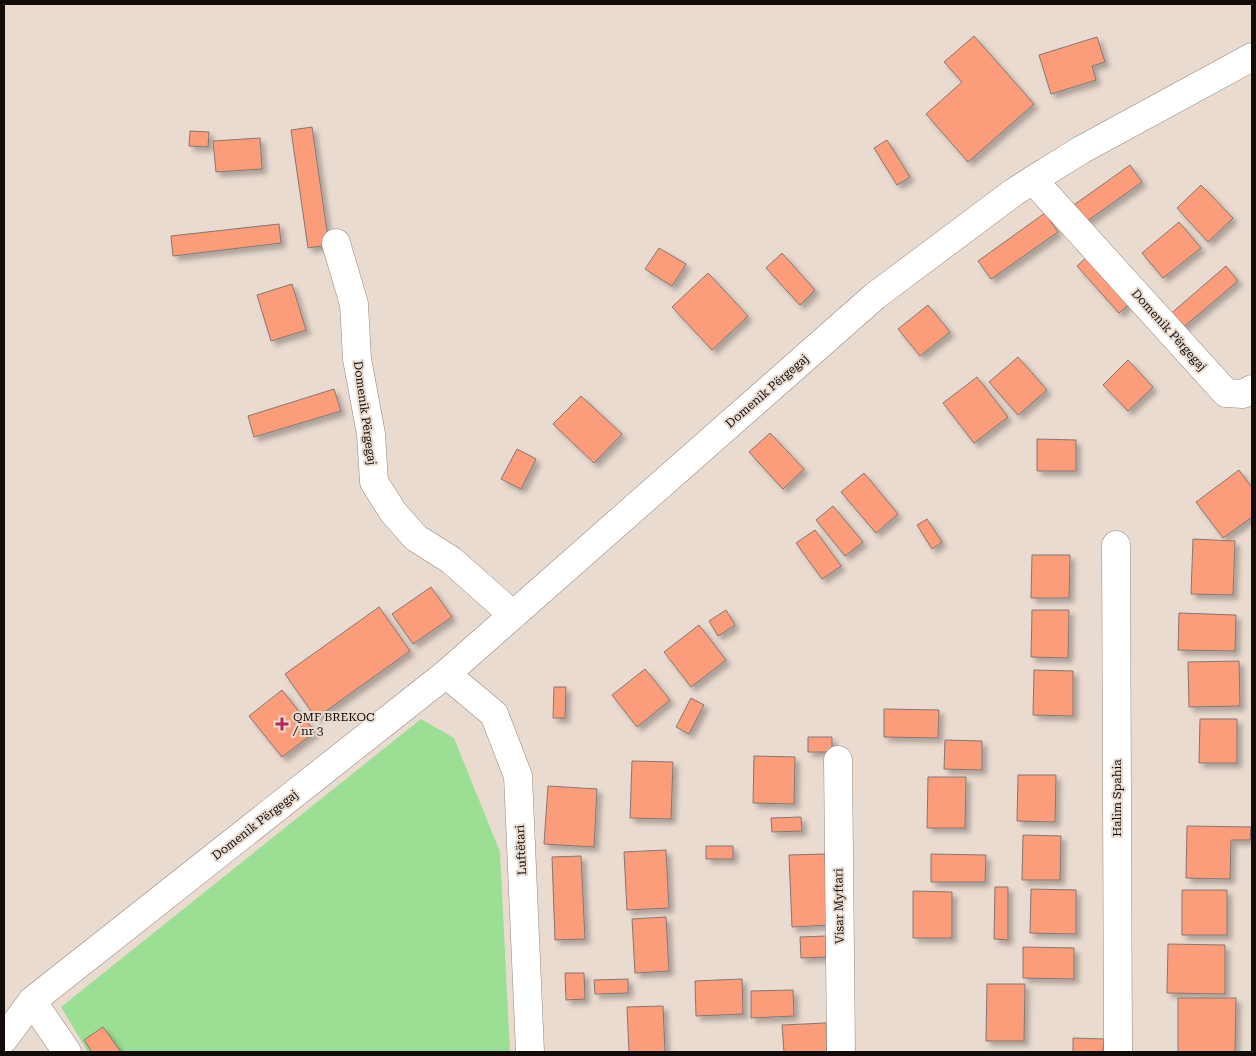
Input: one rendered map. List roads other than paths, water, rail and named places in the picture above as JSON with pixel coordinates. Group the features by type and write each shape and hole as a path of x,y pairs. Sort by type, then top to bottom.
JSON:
{"street":[{"name":"Domenik Përgegaj","path":"4,1039 32,1001 446,674 875,296 1033,180 1081,150 1252,57"},
{"name":"Domenik Përgegaj","path":"1033,180 1226,393 1243,394 1252,389"},
{"name":"Domenik Përgegaj","path":"336,242 354,304 357,359 371,434 374,482 393,512 416,538 450,560 512,615"},
{"name":"Halim Spahia","path":"1116,545 1118,1052"},
{"name":"Luftëtari","path":"446,674 494,714 518,776 530,1052"},
{"name":"Visar Myftari","path":"838,760 841,1052"},
{"path":"32,1001 67,1052"}],"place":[{"name":"QMF BREKOC / nr 3","path":"282,724"}]}
